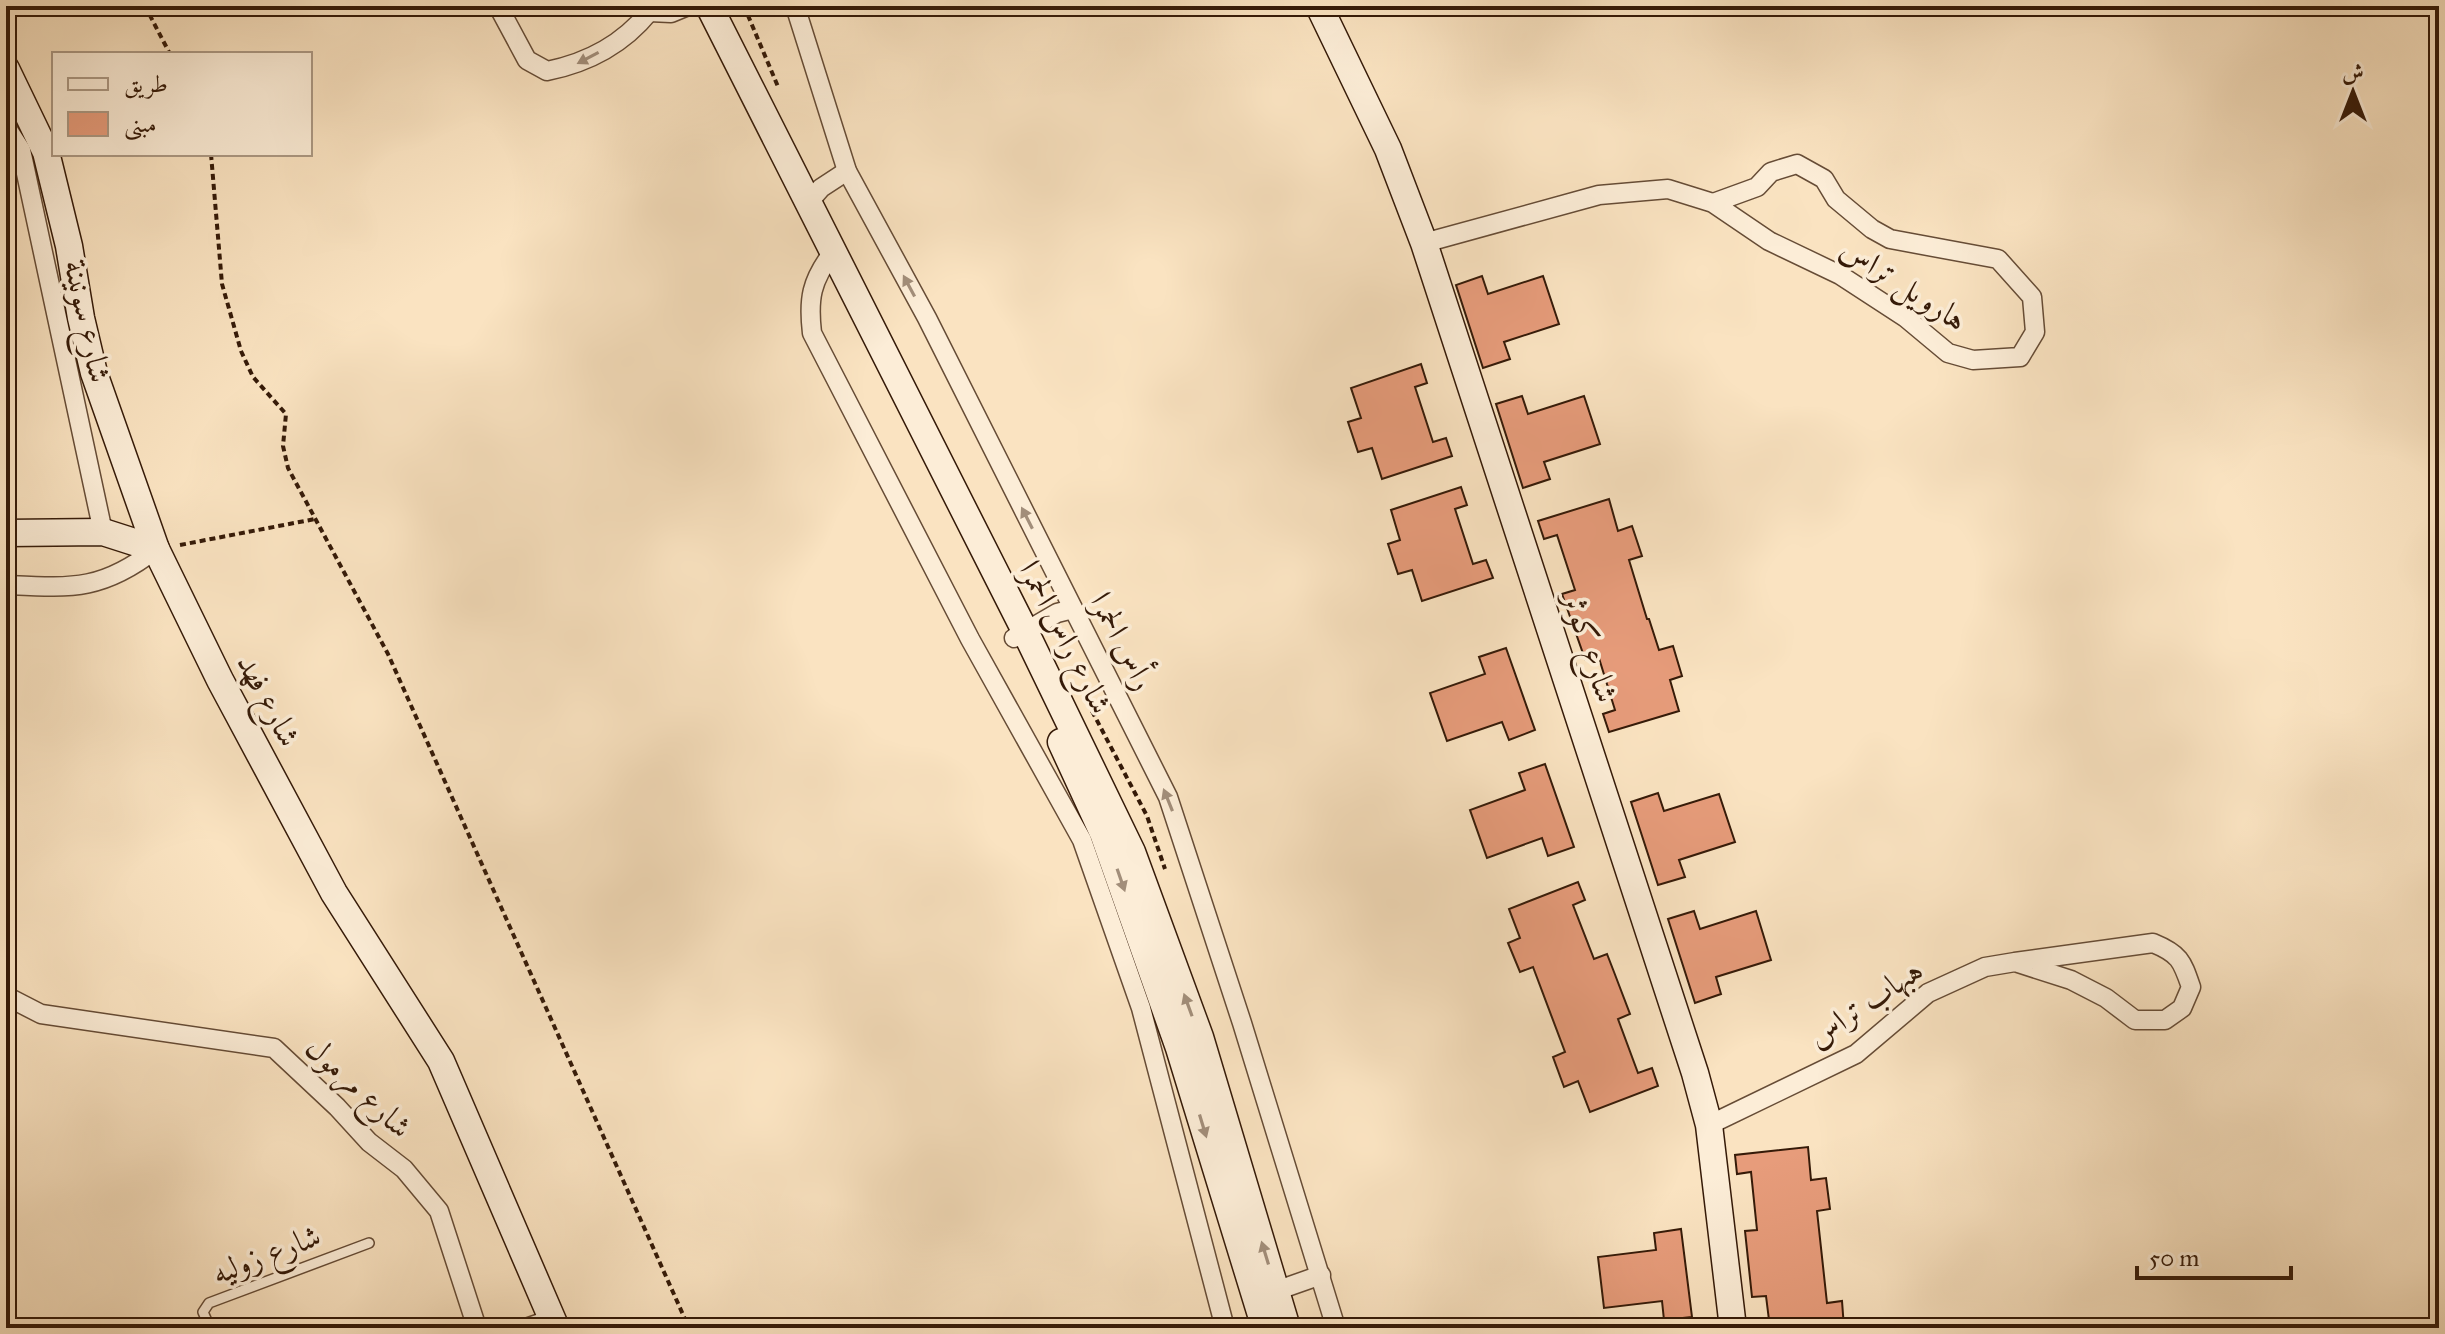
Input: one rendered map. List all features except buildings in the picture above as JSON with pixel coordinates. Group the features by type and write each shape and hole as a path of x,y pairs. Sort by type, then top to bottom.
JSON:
{"street":[{"path":"498,6 527,60 547,71 574,65 626,38 648,9 671,13 690,6"},
{"name":"شارع راس الحمرا","path":"690,6 802,210 1020,634 1102,833 1132,852 1200,1037 1266,1294 1265,1328"},
{"name":"شارع راس الحمرا","path":"709,6 802,210"},
{"name":"رأس الحمرا","path":"795,6 847,171 927,318 1168,797 1336,1328"},
{"name":"شارع كوثر","path":"1319,6 1388,149 1424,243 1690,1058 1709,1125 1733,1328"},
{"name":"شارع فهد","path":"6,69 46,152 69,246 94,373 156,549 220,680 334,893 441,1061 554,1323"},
{"name":"شارع سونينة","path":"6,127 21,150 103,532"},
{"name":"هارويل تراس","path":"1424,243 1599,195 1668,189 1713,203 1769,241 1840,275 1906,318 1948,353 1973,360 2020,357 2035,332 2032,297 1998,259 1890,239 1872,229 1836,199 1824,179 1797,164 1771,172 1757,187 1713,203"},
{"path":"802,210 821,188 847,171"},
{"path":"827,259 809,302 812,333 970,639 1102,833 1141,1008 1225,1328"},
{"path":"6,533 103,532 156,549"},
{"path":"6,585 88,585 131,568 156,549"},
{"path":"1020,634 1057,613 1073,609"},
{"name":"هبهاب تراس","path":"1709,1125 1856,1054 1928,993 1985,967 2015,962 2153,943 2171,950 2181,960 2191,987 2182,1008 2165,1020 2135,1020 2106,998 2071,980 2015,962"},
{"name":"شارع مرمول","path":"6,996 41,1014 274,1048 369,1142 404,1169 439,1211 477,1328"},
{"path":"1266,1294 1321,1275"},
{"name":"شارع راس الحمرا","path":"1266,1294 1287,1328"},
{"path":"526,1328 554,1323"}],"lane":[{"name":"شارع زوليه","path":"210,1328 203,1312 209,1303 369,1243"}],"path":[{"path":"145,6 169,52"},
{"path":"211,156 222,284 241,351 253,377 286,414 283,446 288,468 388,654 689,1328"},
{"path":"156,549 315,519"}]}
